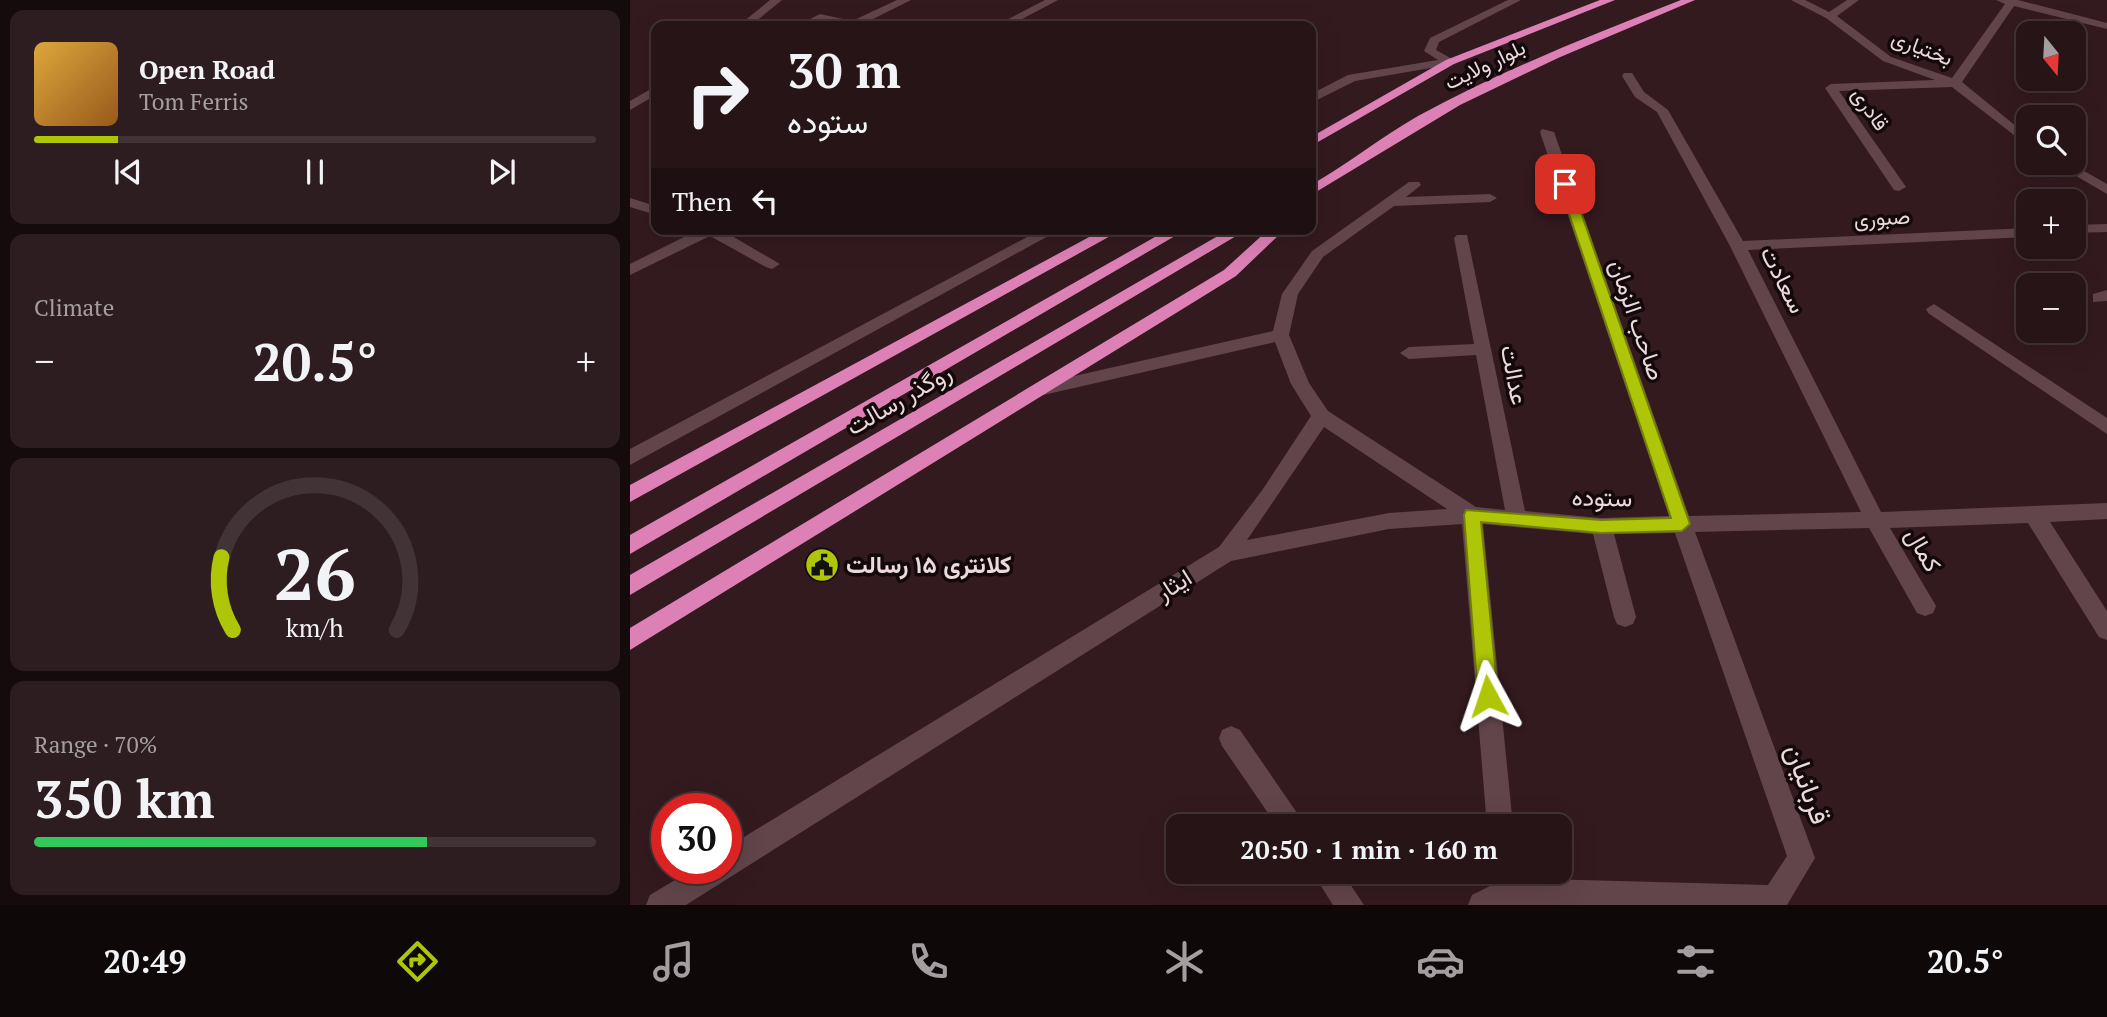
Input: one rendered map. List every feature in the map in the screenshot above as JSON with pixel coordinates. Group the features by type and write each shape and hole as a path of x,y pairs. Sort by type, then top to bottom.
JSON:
{"highway":[{"name":"بلوار ولایت","path":"1316,139 1450,62 1610,0"},
{"name":"بلوار ولایت","path":"1316,188 1420,121 1479,90 1568,48 1690,0"},
{"path":"1316,193 1326,183"},
{"path":"630,495 1104,235"},
{"name":"روگذر رسالت","path":"630,545 1172,235"},
{"name":"روگذر رسالت","path":"630,586 1230,235"},
{"path":"630,640 1230,273 1271,235"}],"street":[{"path":"750,21 777,0"},
{"path":"861,21 906,0"},
{"path":"1010,21 1053,0"},
{"path":"1450,62 1430,51 1434,40 1517,0"},
{"name":"بختیاری","path":"1796,0 1830,16 1887,59 1955,83 2016,132"},
{"path":"1830,16 1854,0"},
{"path":"1955,83 2008,1 2107,26"},
{"path":"812,21 820,17 836,21"},
{"path":"1316,96 1352,78 1450,62"},
{"name":"سعادت","path":"1628,76 1639,94 1662,110 1738,246 1875,520"},
{"name":"قادری","path":"1899,187 1831,88 1955,83"},
{"path":"630,106 651,95"},
{"name":"صاحب الزمان","path":"1547,132 1682,524"},
{"path":"2084,175 2106,187"},
{"path":"1414,185 1317,254 1290,294 1281,335 1300,384 1321,416 1472,515 1499,814"},
{"path":"634,203 651,197"},
{"path":"1390,202 1490,198"},
{"path":"634,203 651,209"},
{"path":"2086,229 2107,228"},
{"name":"صبوری","path":"1738,246 2016,233"},
{"path":"630,270 700,235"},
{"path":"719,235 772,264"},
{"path":"630,458 1043,235"},
{"name":"عدالت","path":"1462,238 1517,521"},
{"path":"1934,309 2107,427"},
{"path":"1040,390 1281,335"},
{"path":"1409,353 1485,349"},
{"name":"ایثار","path":"742,854 1226,553 1270,494 1321,416"},
{"name":"ستوده","path":"1226,553 1389,521 1472,515 1517,521 1601,526 1875,520 2107,511"},
{"path":"2033,513 2107,630"},
{"name":"کمال","path":"1875,520 1925,606"},
{"name":"قربانیان","path":"1482,905 1505,889 1775,899 1801,858 1682,524"},
{"path":"1601,526 1625,617"},
{"path":"1231,738 1285,814"},
{"path":"660,905 694,884"},
{"path":"1335,884 1350,905"}],"place":[{"name":"کلانتری ۱۵ رسالت","path":"822,565"}],"route":[{"path":"1488,696 1472,515 1517,521 1601,526 1682,524 1565,184"}]}
